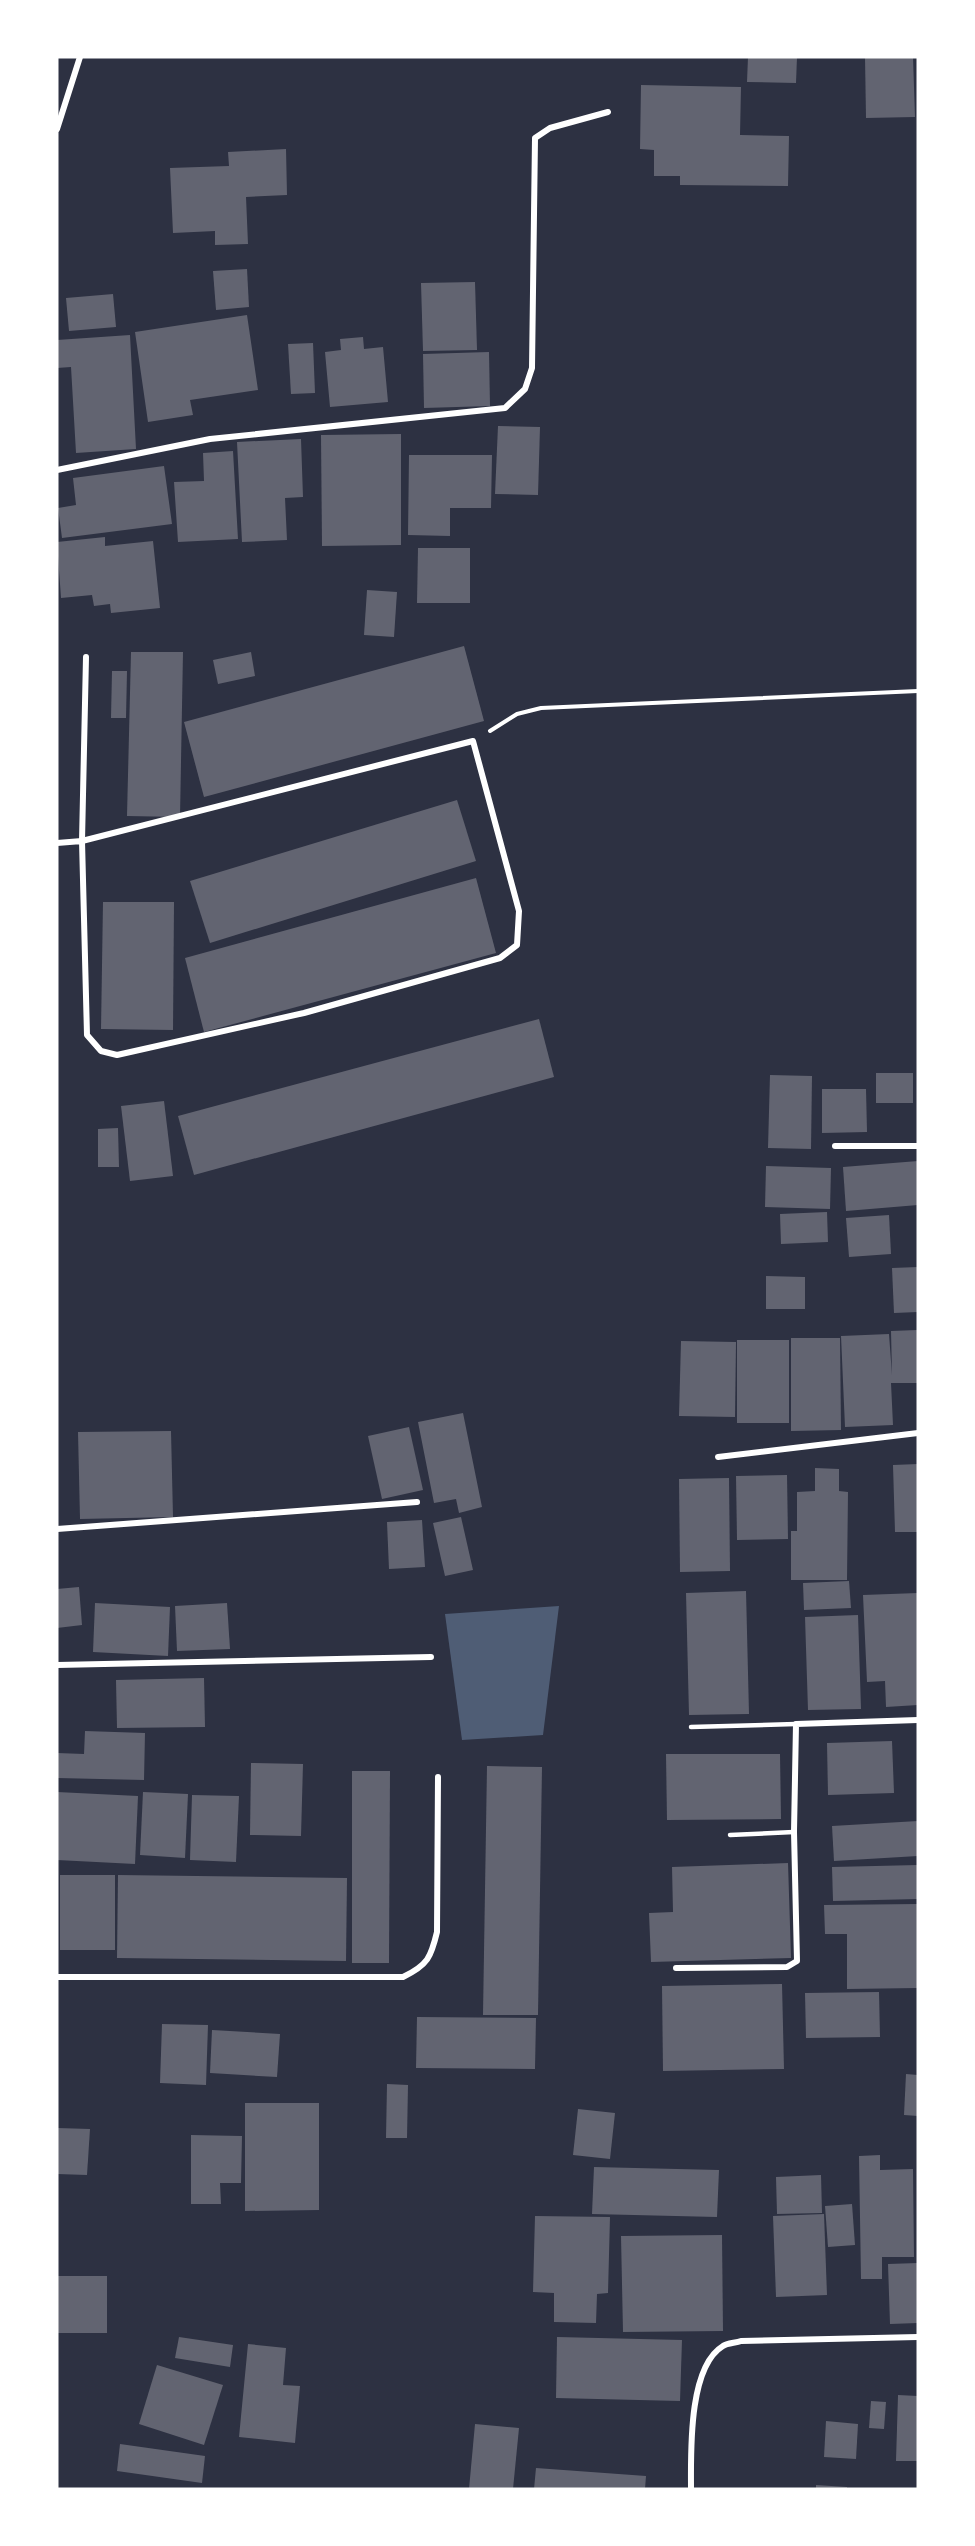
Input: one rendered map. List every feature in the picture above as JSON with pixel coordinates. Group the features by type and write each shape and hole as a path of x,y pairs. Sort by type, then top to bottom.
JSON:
{"street":[{"path":"57,129 80,57"},
{"path":"57,470 210,439 505,408 525,390 532,368 535,138 550,128 608,112"},
{"path":"57,843 82,841 472,741 519,911 517,945 500,957 304,1013 117,1055 101,1051 87,1035 82,841 86,657"},
{"path":"835,1146 918,1146"},
{"path":"718,1457 918,1433"},
{"path":"57,1529 417,1502"},
{"path":"57,1665 431,1657"},
{"path":"676,1968 788,1967 797,1961 794,1832 796,1724 918,1720"},
{"path":"57,1977 404,1977 427,1962 438,1932 438,1776"},
{"path":"691,2489 692,2422 698,2386 707,2364 723,2346 741,2341 918,2337"}],"lane":[{"path":"691,1727 796,1724"},
{"path":"730,1835 794,1832"}],"path":[{"path":"472,741 517,714 541,708 918,692"}],"water":[{"path":"559,1606 543,1735 462,1740 445,1614"}],"building":[{"path":"748,57 797,57 796,83 747,82"},
{"path":"865,57 913,57 915,117 866,118"},
{"path":"641,85 741,87 740,135 789,136 788,186 680,185 680,176 654,176 654,150 640,149"},
{"path":"286,149 287,195 246,197 248,244 215,245 215,231 173,233 170,168 229,166 228,152"},
{"path":"247,269 249,307 216,310 213,271"},
{"path":"475,282 477,350 423,351 421,283"},
{"path":"113,294 116,327 69,331 66,298"},
{"path":"247,315 258,390 190,400 193,415 148,422 135,332"},
{"path":"130,335 136,449 76,453 71,367 57,368 57,340"},
{"path":"363,337 364,349 383,347 388,402 330,407 325,352 341,350 340,339"},
{"path":"313,343 315,393 291,394 288,344"},
{"path":"489,352 490,406 424,408 423,354"},
{"path":"498,426 540,427 538,495 495,494"},
{"path":"401,434 401,545 322,546 321,435"},
{"path":"301,439 303,497 285,498 287,540 242,542 237,442"},
{"path":"233,451 238,539 178,542 174,482 204,481 203,453"},
{"path":"409,455 492,455 491,508 450,508 450,536 408,535"},
{"path":"164,466 172,524 62,538 58,508 76,505 73,478"},
{"path":"105,537 105,546 153,541 160,608 111,613 110,604 94,606 92,595 61,598 57,542"},
{"path":"418,548 470,548 470,603 417,603"},
{"path":"367,590 397,592 394,637 364,635"},
{"path":"464,646 484,721 204,797 184,722"},
{"path":"131,652 183,652 180,817 127,816"},
{"path":"251,652 255,676 218,684 213,660"},
{"path":"112,671 127,671 126,718 111,718"},
{"path":"457,800 476,861 210,943 190,881"},
{"path":"476,878 496,953 204,1032 185,958"},
{"path":"103,902 174,902 173,1030 101,1029"},
{"path":"539,1019 554,1077 194,1175 178,1116"},
{"path":"876,1073 913,1073 913,1103 876,1103"},
{"path":"770,1075 812,1076 811,1149 768,1148"},
{"path":"822,1089 866,1089 867,1132 822,1133"},
{"path":"164,1101 173,1176 130,1181 121,1106"},
{"path":"118,1128 119,1167 98,1167 98,1129"},
{"path":"918,1161 918,1205 846,1211 843,1167"},
{"path":"766,1166 831,1168 830,1209 765,1207"},
{"path":"827,1212 828,1242 781,1244 780,1214"},
{"path":"889,1215 891,1254 849,1257 846,1218"},
{"path":"918,1267 918,1312 894,1313 892,1268"},
{"path":"766,1276 805,1277 805,1309 766,1309"},
{"path":"917,1330 918,1383 891,1383 893,1425 845,1427 841,1336 889,1334 892,1375 891,1331"},
{"path":"791,1338 840,1338 841,1430 791,1431"},
{"path":"737,1340 789,1340 789,1423 737,1423"},
{"path":"681,1341 736,1342 735,1417 679,1416"},
{"path":"463,1413 482,1507 459,1513 456,1499 434,1503 418,1422"},
{"path":"409,1427 423,1490 382,1499 368,1436"},
{"path":"171,1431 173,1517 80,1519 78,1432"},
{"path":"918,1464 918,1532 895,1532 893,1465"},
{"path":"815,1468 839,1469 839,1491 848,1492 847,1580 791,1580 791,1531 797,1531 797,1492 815,1491"},
{"path":"787,1475 788,1539 737,1540 736,1476"},
{"path":"729,1478 730,1571 680,1572 679,1479"},
{"path":"461,1517 473,1570 445,1576 433,1523"},
{"path":"422,1520 425,1567 389,1569 387,1522"},
{"path":"849,1581 851,1608 804,1610 803,1583"},
{"path":"79,1587 82,1625 57,1628 57,1589"},
{"path":"746,1591 749,1714 689,1715 686,1593"},
{"path":"918,1593 918,1705 886,1707 885,1681 867,1682 863,1595"},
{"path":"95,1603 170,1607 168,1656 93,1652"},
{"path":"227,1603 230,1649 177,1651 175,1606"},
{"path":"858,1615 861,1709 808,1710 805,1617"},
{"path":"204,1678 205,1727 117,1728 116,1680"},
{"path":"85,1731 145,1733 144,1780 57,1778 57,1753 84,1754"},
{"path":"892,1741 894,1793 828,1795 827,1743"},
{"path":"666,1754 780,1754 781,1819 667,1820"},
{"path":"251,1763 303,1764 301,1836 250,1835"},
{"path":"487,1766 542,1767 538,2015 483,2015"},
{"path":"352,1771 390,1771 389,1963 352,1963"},
{"path":"57,1792 138,1796 135,1864 57,1860"},
{"path":"143,1792 188,1794 185,1858 140,1855"},
{"path":"192,1795 239,1796 236,1862 190,1860"},
{"path":"918,1821 918,1856 834,1861 832,1826"},
{"path":"788,1863 791,1958 651,1962 649,1913 673,1912 672,1867"},
{"path":"918,1865 918,1899 833,1901 832,1867"},
{"path":"60,1875 115,1875 115,1950 60,1950"},
{"path":"118,1875 347,1878 346,1961 117,1958"},
{"path":"918,1904 918,1988 847,1989 847,1934 825,1934 824,1905"},
{"path":"782,1984 784,2069 663,2071 662,1986"},
{"path":"879,1992 880,2037 806,2038 805,1993"},
{"path":"417,2017 536,2018 535,2069 416,2068"},
{"path":"162,2024 208,2025 206,2085 160,2083"},
{"path":"212,2030 280,2034 277,2077 210,2073"},
{"path":"906,2074 918,2075 918,2116 904,2115"},
{"path":"387,2084 408,2085 407,2138 386,2138"},
{"path":"245,2103 319,2103 319,2210 245,2211"},
{"path":"578,2109 615,2113 610,2159 573,2155"},
{"path":"57,2128 90,2129 87,2175 57,2174"},
{"path":"191,2135 242,2136 241,2183 220,2183 221,2204 191,2204"},
{"path":"880,2155 880,2170 913,2169 914,2257 882,2257 882,2279 861,2279 859,2156"},
{"path":"594,2167 719,2170 717,2217 592,2214"},
{"path":"821,2175 822,2213 777,2214 776,2177"},
{"path":"852,2204 855,2245 828,2247 825,2206"},
{"path":"824,2214 827,2295 776,2297 773,2216"},
{"path":"535,2216 610,2217 608,2293 597,2294 596,2323 554,2322 554,2293 533,2292"},
{"path":"722,2235 723,2331 623,2332 621,2236"},
{"path":"918,2263 918,2323 890,2324 888,2264"},
{"path":"57,2276 107,2276 107,2333 57,2333"},
{"path":"179,2337 233,2345 230,2367 175,2358"},
{"path":"557,2337 682,2340 680,2401 556,2398"},
{"path":"248,2344 286,2348 283,2385 300,2386 295,2443 239,2437"},
{"path":"157,2365 223,2385 204,2445 139,2424"},
{"path":"898,2395 918,2396 918,2461 896,2461"},
{"path":"871,2401 886,2402 884,2429 869,2428"},
{"path":"826,2421 858,2424 856,2459 824,2457"},
{"path":"475,2424 519,2428 513,2489 469,2489"},
{"path":"120,2444 205,2456 202,2483 117,2471"},
{"path":"536,2468 646,2476 645,2489 534,2489"},
{"path":"816,2485 847,2487 847,2489 816,2489"}]}
